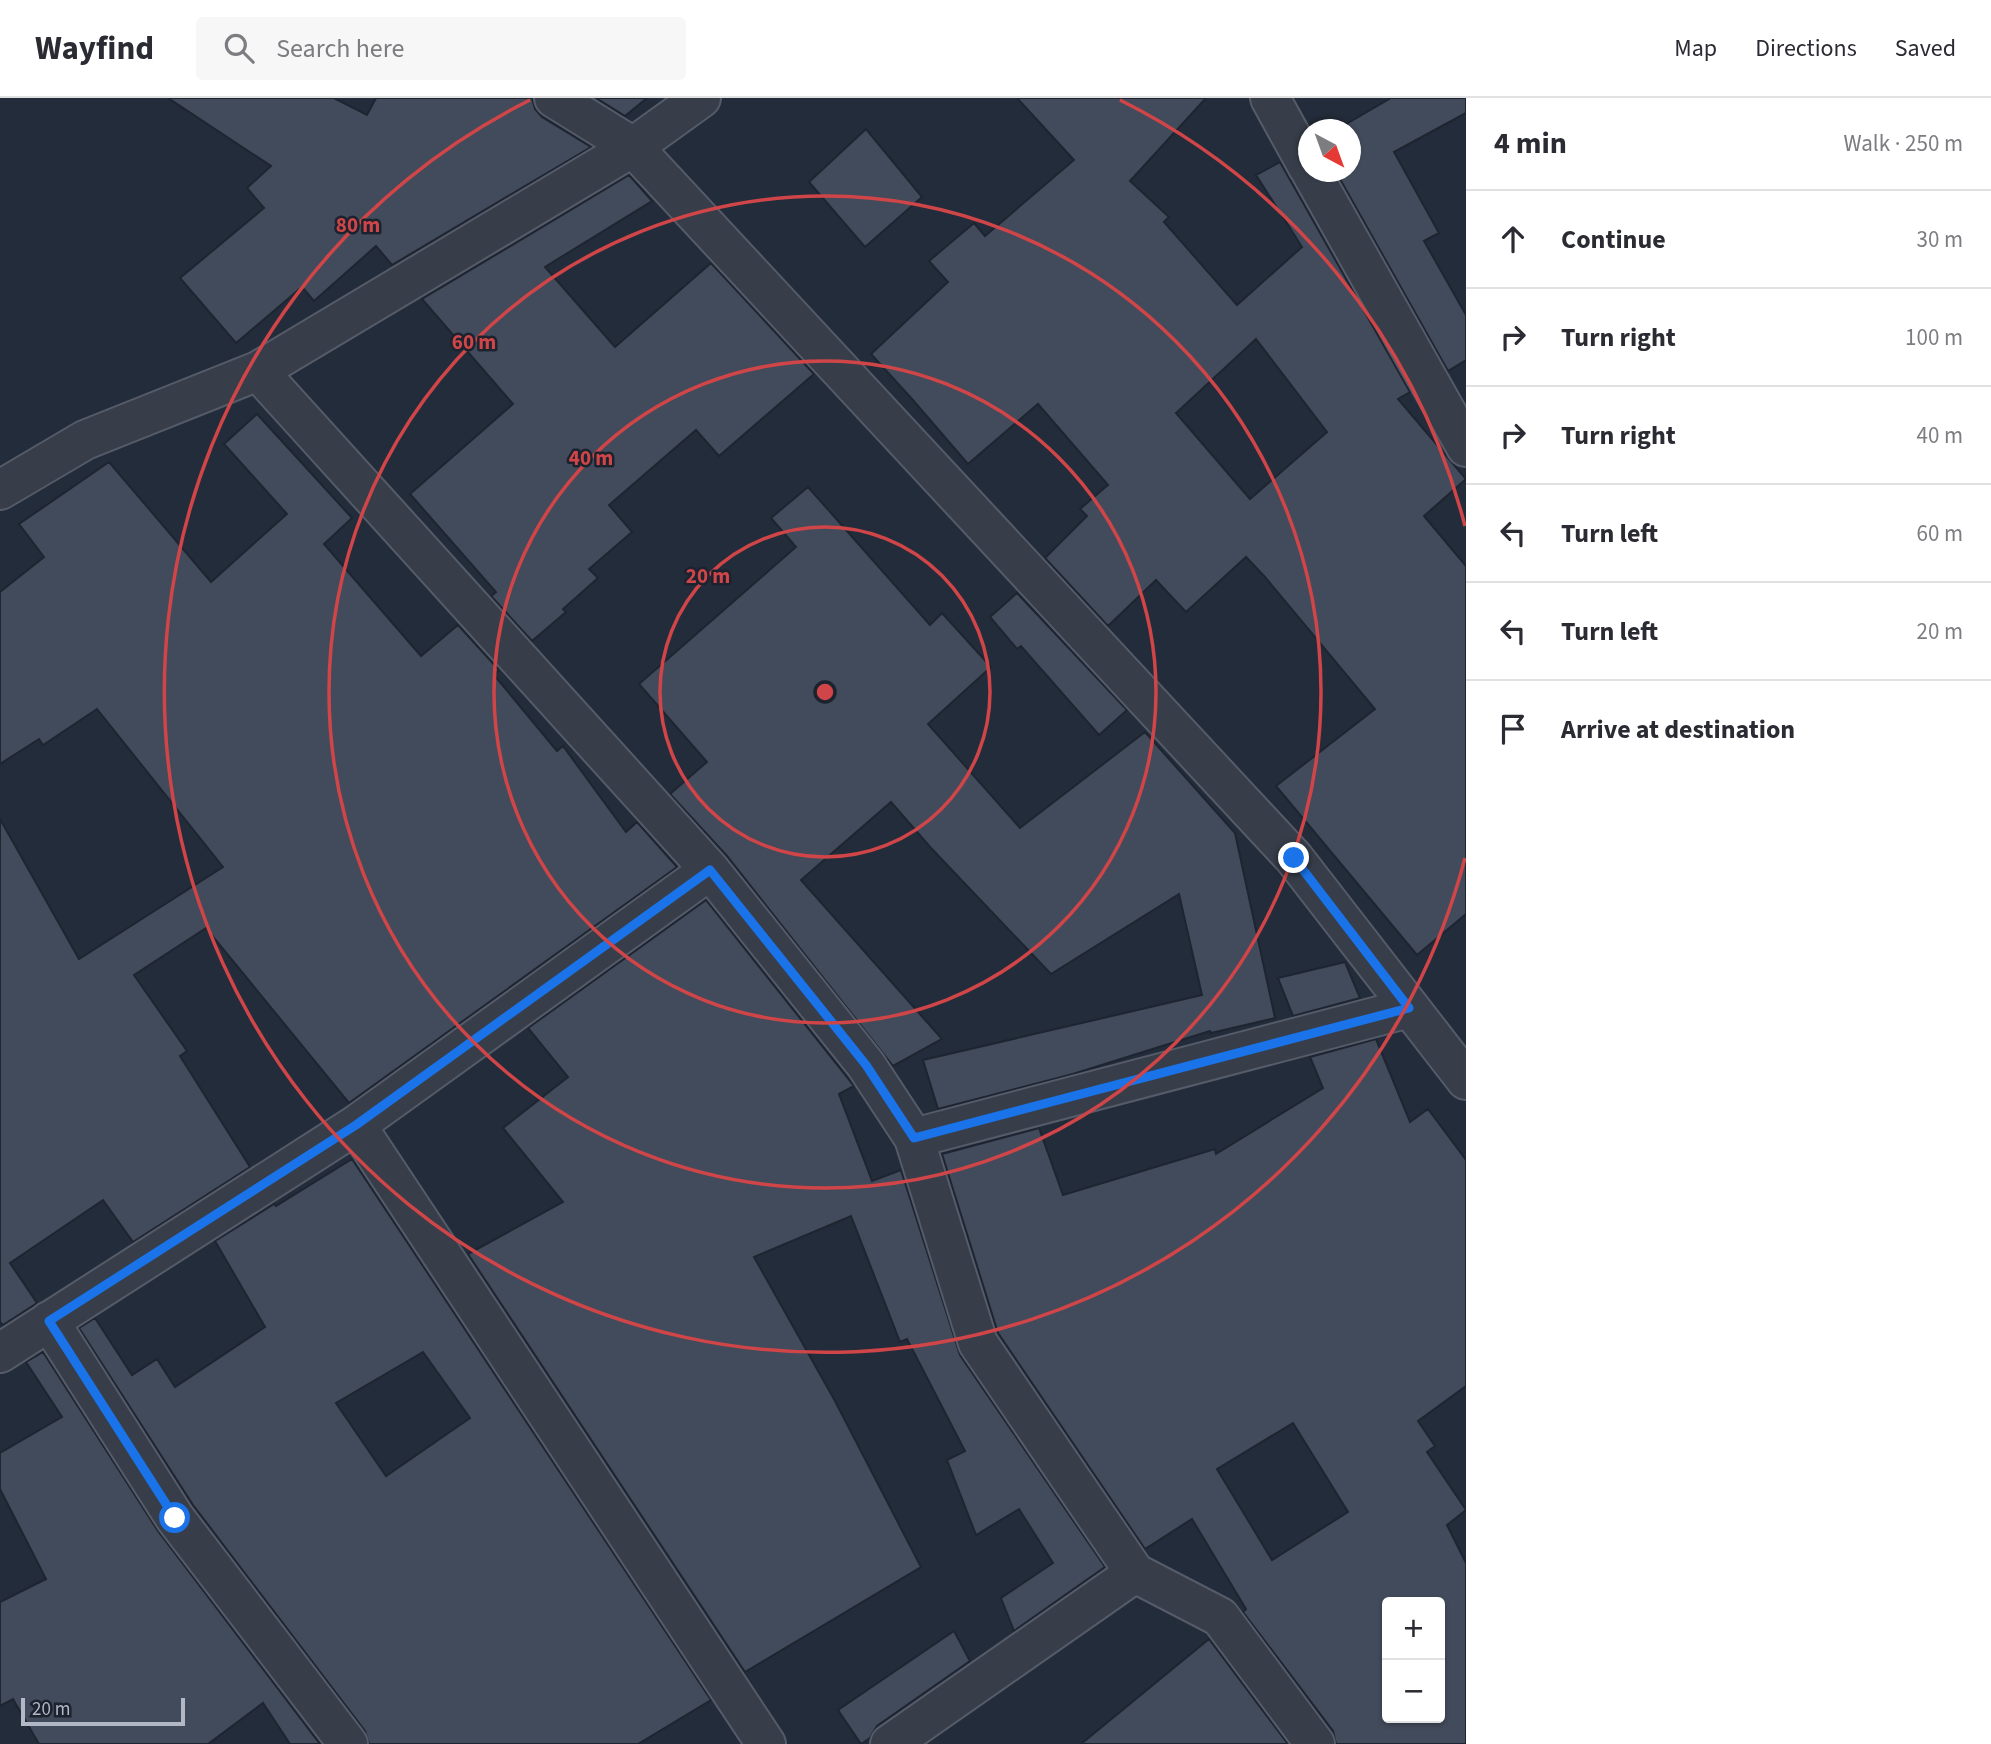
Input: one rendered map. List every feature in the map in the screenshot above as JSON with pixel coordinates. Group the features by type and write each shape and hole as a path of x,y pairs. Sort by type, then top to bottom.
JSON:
{"street":[{"path":"554,98 633,147 1294,858 1466,1080"},
{"path":"0,490 85,440 258,371 633,147 701,98"},
{"path":"1270,98 1298,149"},
{"path":"1317,182 1466,447"},
{"path":"258,371 710,870 866,1065 914,1138 978,1343 1135,1573 1220,1617 1315,1744"},
{"path":"0,1353 356,1125 710,870"},
{"path":"914,1138 1409,1008"},
{"path":"356,1125 766,1744"},
{"path":"49,1321 175,1518 348,1744"},
{"path":"890,1744 1135,1573"}],"building":[{"path":"168,98 334,98 367,115 376,98 532,98 535,109 542,117 591,147 392,265 376,246 314,301 302,287 236,343 180,278 264,208 247,188 271,166"},
{"path":"596,98 647,98 625,116"},
{"path":"1017,98 1206,98 1130,181 1169,217 1164,222 1237,305 1302,247 1256,175 1280,162 1410,392 1398,399 1466,479 1424,516 1466,566 1466,914 1417,955 1276,786 1375,709 1265,577 1246,557 1186,612 1156,580 1108,626 1045,558 1087,516 1080,509 1108,485 1038,404 968,464 871,354 948,282 929,261 974,223 985,236 1074,160","holes":["1256,339 1327,432 1250,499 1176,413"]},
{"path":"1391,98 1466,98 1466,113 1394,152 1439,233 1424,241 1466,315 1466,360 1448,371 1342,182 1361,182 1361,119 1355,119"},
{"path":"866,129 922,197 865,247 809,182"},
{"path":"629,175 652,201 545,267 615,347 711,263 814,374 719,456 696,430 609,505 632,532 589,569 598,578 563,609 566,612 532,641 491,596 496,592 410,494 513,404 422,299"},
{"path":"257,414 352,518 324,544 421,656 458,625 499,670 494,675 557,751 563,746 626,832 637,822 677,867 349,1103 206,928 134,975 187,1051 180,1056 250,1167 133,1242 103,1200 10,1263 37,1303 3,1325 0,1322 0,819 79,959 223,867 97,709 43,745 39,739 0,764 0,592 44,557 19,524 109,462 211,582 287,514 224,444"},
{"path":"808,487 930,625 942,613 991,667 928,724 1020,828 1145,732 1235,833 1275,1018 1211,1033 1210,1031 1073,1074 938,1109 923,1060 1202,995 1179,894 1051,974 891,802 801,880 942,1039 893,1066 727,856 670,794 707,762 639,684 796,547 771,518"},
{"path":"1017,593 1127,710 1099,735 1021,646 1017,649 990,617"},
{"path":"706,900 854,1086 839,1094 872,1181 901,1170 960,1355 1105,1567 1014,1631 1001,1598 1053,1563 1019,1509 976,1535 947,1460 965,1451 907,1339 900,1342 851,1216 754,1257 835,1401 921,1567 745,1672 468,1254 563,1202 503,1128 568,1077 528,1028"},
{"path":"1345,962 1360,998 1293,1016 1278,978"},
{"path":"1376,1039 1410,1122 1428,1109 1466,1160 1466,1386 1418,1421 1435,1446 1427,1452 1466,1510 1447,1525 1466,1563 1466,1744 1336,1744 1333,1731 1243,1612 1246,1609 1192,1519 1145,1549 998,1333 942,1154 1039,1128 1063,1195 1215,1149 1216,1154 1323,1088 1310,1057","holes":["1293,1423 1348,1512 1272,1560 1217,1469"]},
{"path":"352,1159 711,1700 638,1744 369,1744 365,1731 193,1505 79,1328 95,1318 132,1375 157,1359 175,1387 265,1327 215,1241 274,1204 276,1206","holes":["423,1352 470,1418 386,1476 336,1403"]},
{"path":"43,1352 158,1531 320,1744 290,1744 263,1703 208,1744 39,1744 13,1699 0,1706 0,1602 46,1579 0,1489 0,1453 62,1417 26,1362"},
{"path":"954,1631 970,1661 877,1726 870,1738 861,1744 838,1710"},
{"path":"1209,1639 1288,1744 1081,1744"}],"route":[{"path":"175,1518 49,1321 356,1125 710,870 866,1065 914,1138 1409,1008 1294,858"}]}
